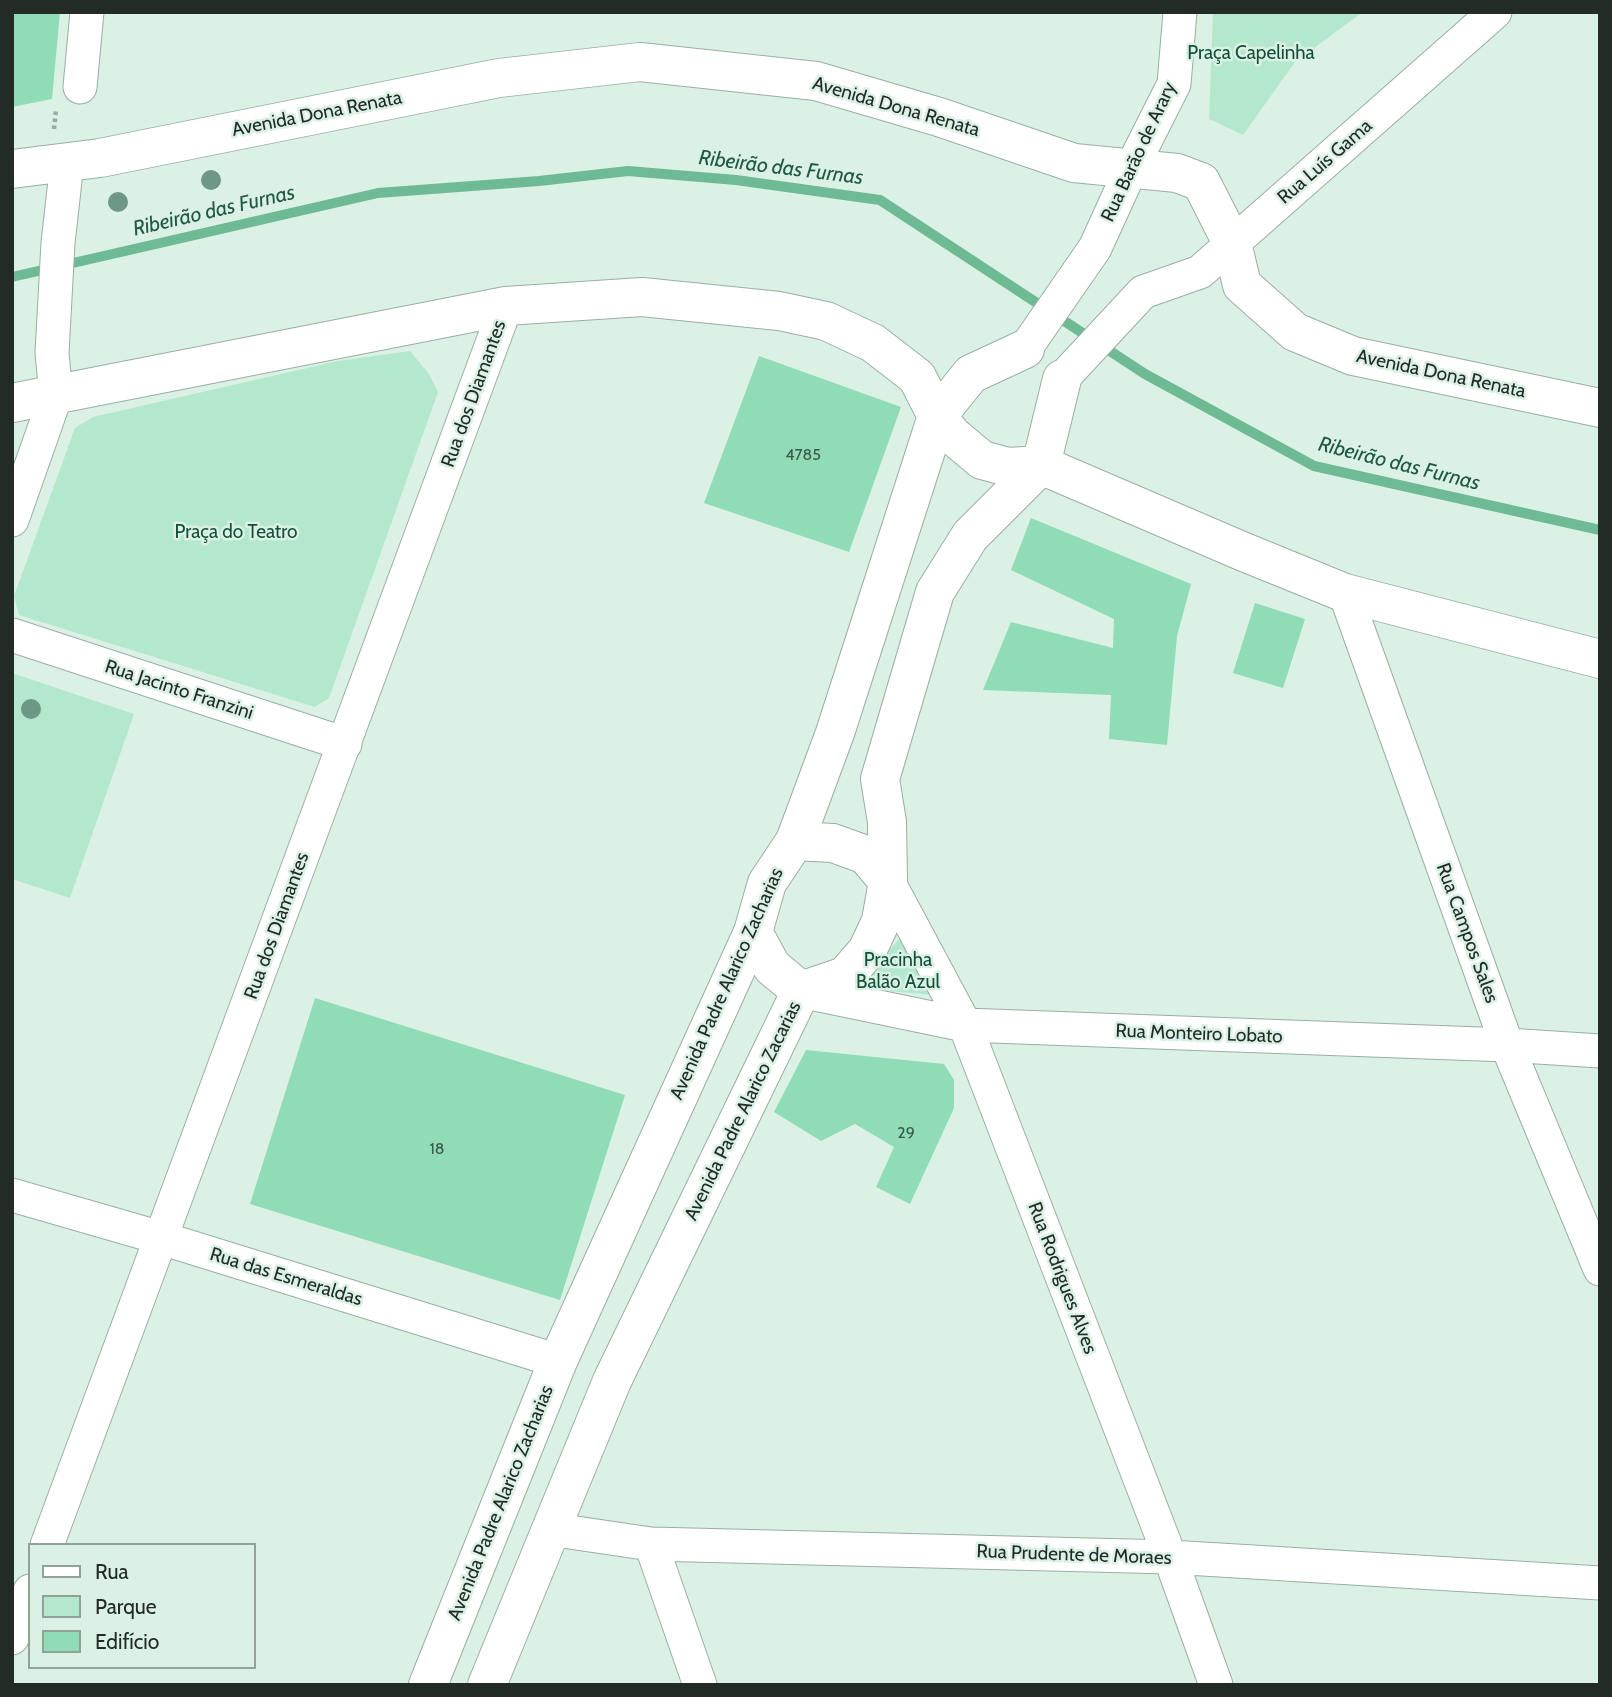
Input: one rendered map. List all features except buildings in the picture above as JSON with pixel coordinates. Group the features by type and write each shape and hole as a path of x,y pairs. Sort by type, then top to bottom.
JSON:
{"main road":[{"name":"Avenida Dona Renata","path":"12,169 100,158 499,78 640,62 816,81 939,117 1074,163 1177,173 1201,182 1232,243 1242,285 1295,332 1353,356 1600,408"},
{"path":"12,402 506,306 642,297 779,311 826,321 873,343 917,377 937,416 951,435 982,460 1008,467 1041,465 1346,593 1600,660"},
{"name":"Avenida Padre Alarico Zacharias","path":"428,1685 558,1361 753,932 768,883 795,842 835,733 937,416 971,374 1025,349"},
{"path":"1041,465 1062,379"},
{"name":"Avenida Padre Alarico Zacarias","path":"487,1685 612,1381 802,991 845,976 867,951 881,921 888,881 887,822 880,779 935,592 970,536 1041,465"},
{"path":"795,842 833,843 866,855 888,881"},
{"path":"753,932 772,967 802,991"}],"street":[{"path":"80,87 87,12"},
{"name":"Rua Barão de Arary","path":"1025,349 1094,248 1174,84 1180,12"},
{"name":"Rua Luís Gama","path":"1062,379 1143,292 1200,272 1495,12"},
{"path":"12,520 56,395 52,353 59,163"},
{"name":"Rua dos Diamantes","path":"48,1543 506,306"},
{"name":"Rua Campos Sales","path":"1346,593 1507,1045 1600,1269"},
{"name":"Rua Jacinto Franzini","path":"12,635 345,744"},
{"name":"Rua Rodrigues Alves","path":"888,881 965,1026 1170,1557 1216,1685"},
{"name":"Rua Monteiro Lobato","path":"802,991 965,1026 1507,1045 1600,1051"},
{"name":"Rua das Esmeraldas","path":"12,1195 161,1238 558,1361"},
{"name":"Rua Prudente de Moraes","path":"550,1529 652,1544 1170,1557 1600,1583"},
{"path":"652,1544 700,1685"},
{"path":"12,1638 28,1596"}],"path":[{"path":"59,163 57,99 80,87"}],"green space":[{"name":"Praça Capelinha","path":"1213,12 1363,12 1295,62 1243,135 1209,119"},
{"name":"Praça do Teatro","path":"410,351 429,374 438,392 329,698 315,707 19,615 14,596 75,428 93,417 338,361"},
{"path":"12,673 134,714 70,898 12,879"},
{"name":"Pracinha Balão Azul","path":"903,935 933,995 855,988"}],"waterway":[{"name":"Ribeirão das Furnas","path":"12,277 378,193 539,181 628,171 736,180 880,200 1145,374 1314,466 1600,530"}]}
